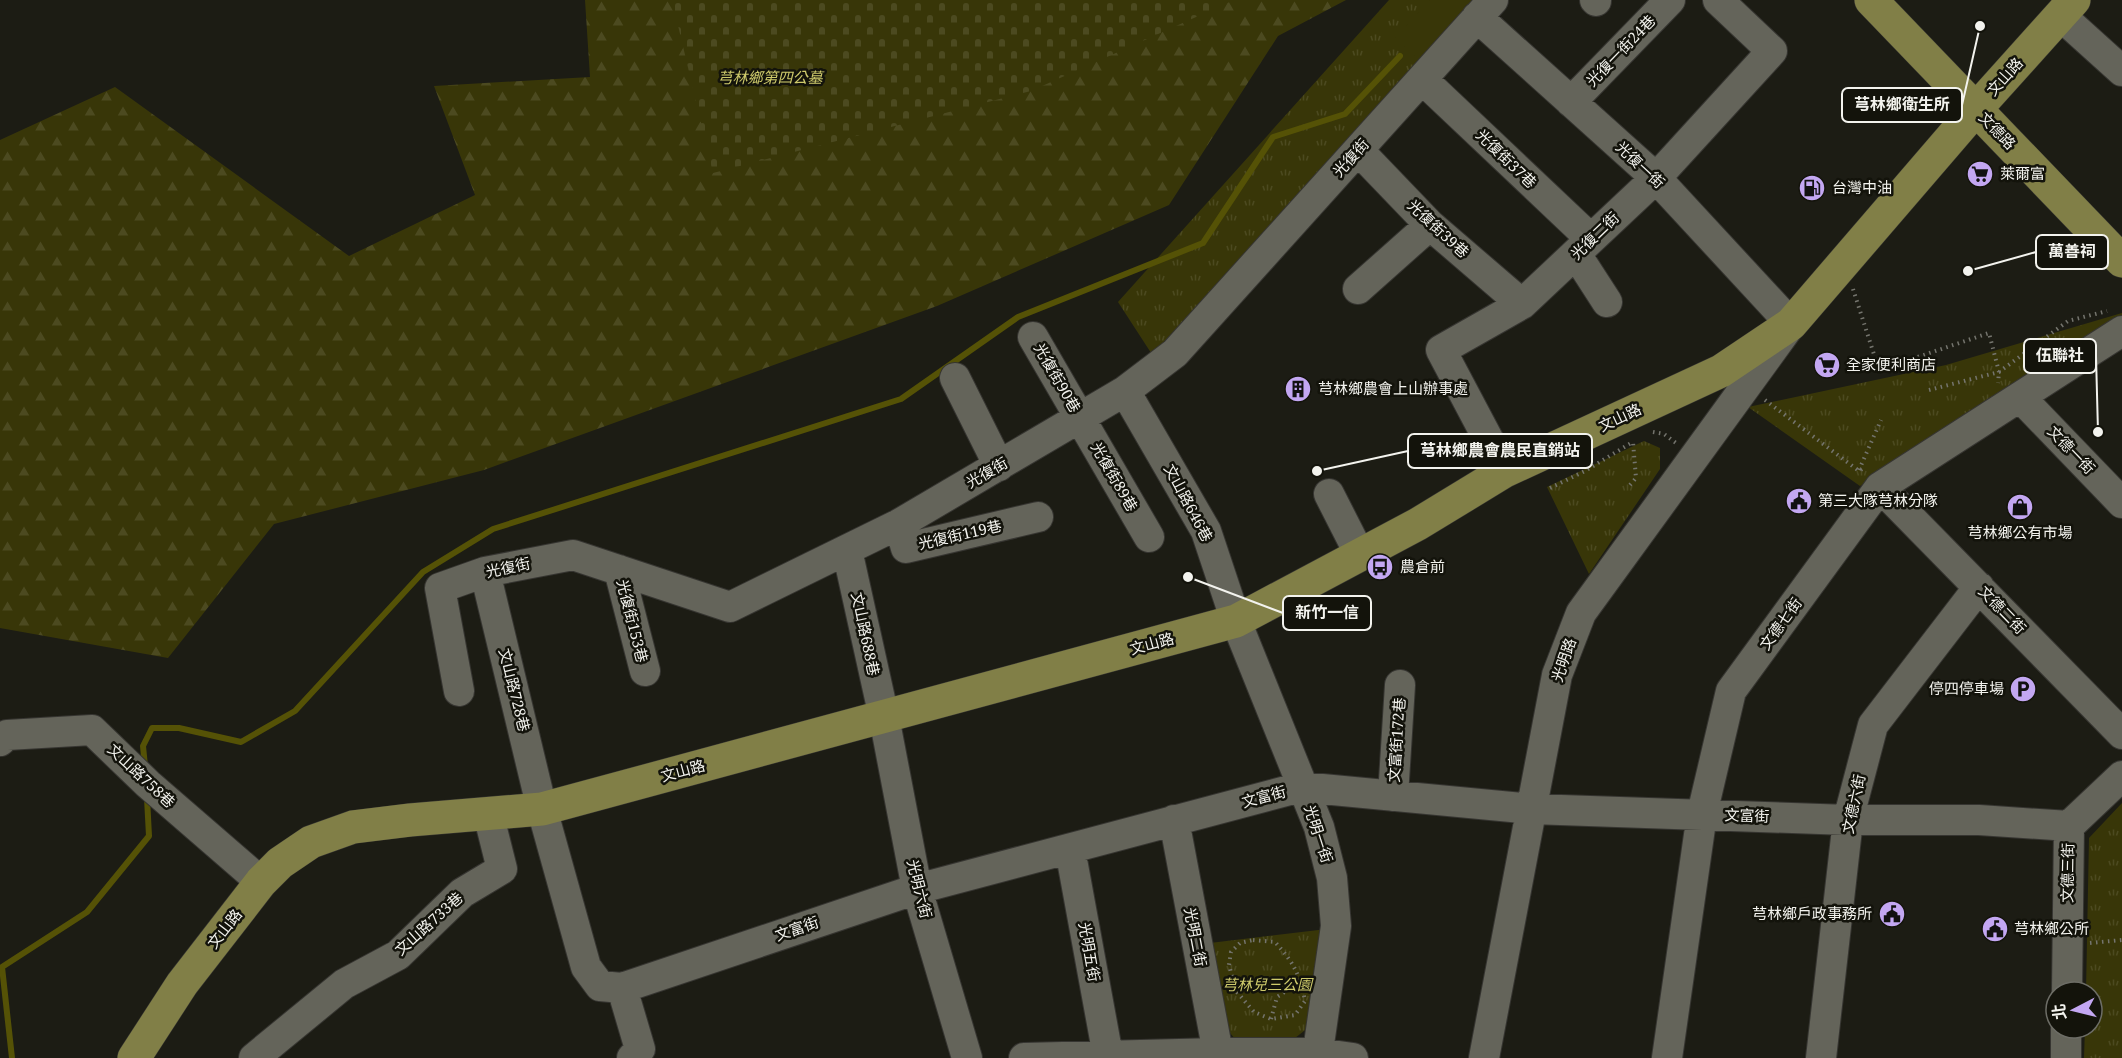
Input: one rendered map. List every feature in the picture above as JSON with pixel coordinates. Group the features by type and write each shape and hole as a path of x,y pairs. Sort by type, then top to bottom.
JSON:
{"main road":[{"name":"文德路","path":"1871,0 2122,261"},
{"name":"文山路","path":"134,1058 182,984 261,882 280,863 311,842 353,827 542,809 1236,621 1418,524 1505,471 1721,371 1791,324 1976,109 2067,8"}],"street":[{"name":"光復一街24巷","path":"1571,102 1671,0"},
{"name":"光復二街","path":"1505,471 1441,350 1522,304 1656,177 1772,51 1718,0"},
{"path":"2067,8 2122,71"},
{"name":"光復一街","path":"1485,9 1571,102 1656,177 1791,324"},
{"name":"光復街","path":"459,691 440,588 485,572 573,555 730,607 899,524 1125,391 1175,353 1485,9"},
{"name":"光復街37巷","path":"1422,79 1583,247 1607,302"},
{"name":"光復街39巷","path":"1358,150 1430,225 1522,304"},
{"path":"1358,289 1430,225"},
{"name":"文德七街","path":"1667,1058 1702,814 1731,691 1869,474 2010,394 2117,320"},
{"name":"光明路","path":"1484,1058 1557,675 1581,613 1791,324"},
{"name":"光復街90巷","path":"1033,337 1080,418"},
{"path":"955,378 999,466"},
{"name":"文山路646巷","path":"1125,391 1206,531 1236,621"},
{"name":"文德一街","path":"2010,394 2122,503"},
{"name":"光復街89巷","path":"1080,418 1149,537"},
{"name":"文德二街","path":"1869,474 2122,734"},
{"path":"1329,494 1360,555"},
{"name":"光復街119巷","path":"899,524 906,548 1038,517"},
{"name":"文山路688巷","path":"847,550 884,717"},
{"name":"光復街153巷","path":"619,570 645,671"},
{"name":"文山路728巷","path":"485,572 542,809"},
{"name":"文德六街","path":"1821,1058 1848,820 1873,724 1979,586"},
{"name":"光明一街","path":"1236,621 1318,826 1329,867 1336,926 1317,1055"},
{"name":"文富街172巷","path":"1393,796 1400,685"},
{"name":"光明六街","path":"884,717 917,889 967,1058"},
{"name":"文山路758巷","path":"0,741 7,735 92,730 148,784 261,882"},
{"path":"2069,826 2122,777"},
{"name":"文富街","path":"622,988 917,889 1301,787 1532,809 1848,820 1979,820 2069,826"},
{"path":"542,809 586,967 600,986 622,988 640,1049 632,1058"},
{"name":"文山路733巷","path":"254,1058 344,984 398,955 462,893 502,869 488,813"},
{"name":"光明二街","path":"1174,820 1218,1053"},
{"name":"文德三街","path":"2067,980 2069,826"},
{"name":"光明五街","path":"1070,849 1108,1056"},
{"path":"2066,1040 2066,1058"},
{"path":"1024,1058 1218,1053 1353,1058"}],"path":[{"path":"1845,262 1879,370 1989,333 1998,372 2010,394"},
{"path":"1929,390 1998,372 2068,321 2117,320"},
{"path":"1746,386 1869,474 1881,420"},
{"path":"1651,432 1664,434 1695,456"},
{"path":"1550,488 1585,471 1642,437"},
{"path":"1630,485 1636,478 1633,442"},
{"path":"1253,940 1275,942 1291,959 1301,981 1305,1001 1295,1015 1271,1019 1254,1012 1236,991 1229,965 1231,952 1240,943 1253,940"},
{"path":"2068,945 2122,940"},
{"path":"1271,1019 1277,997 1301,981"}],"green space":[{"path":"585,0 1346,0 1278,36 1169,205 937,306 484,470 274,524 168,658 0,628 0,140 115,87 349,256 475,195 434,86 590,77"},
{"name":"芎林鄉第四公墓","path":"672,0 1234,0 1031,91 713,173"},
{"path":"1389,0 1488,0 1155,359 1118,302"},
{"path":"1430,0 1483,0 1424,64 1395,38"},
{"path":"2122,313 2122,316 1860,486 1748,407 1946,365"},
{"path":"1644,441 1660,448 1660,469 1589,574 1547,487"},
{"path":"2122,803 2122,1058 2084,1058 2085,1040 2104,1040 2104,980 2086,980 2089,838"},
{"name":"芎林兒三公園","path":"1327,929 1309,1027 1295,1038 1236,1040 1225,1027 1210,943"}],"waterway":[{"path":"145,766 143,746 152,728 179,728 241,742 295,711 423,572 493,529 901,399 1018,317 1203,243 1273,137 1345,114 1400,56"},
{"path":"12,1058 2,967 87,912 149,836 147,798"}],"place":[{"name":"芎林鄉衛生所","path":"1980,26"},
{"name":"萊爾富","path":"1980,174"},
{"name":"台灣中油","path":"1812,188"},
{"name":"萬善祠","path":"1968,271"},
{"name":"全家便利商店","path":"1827,365"},
{"name":"芎林鄉農會上山辦事處","path":"1298,389"},
{"name":"伍聯社","path":"2098,432"},
{"name":"芎林鄉農會農民直銷站","path":"1317,471"},
{"name":"第三大隊芎林分隊","path":"1799,501"},
{"name":"芎林鄉公有市場","path":"2020,507"},
{"name":"農倉前","path":"1380,567"},
{"name":"新竹一信","path":"1188,577"},
{"name":"停四停車場","path":"2023,689"},
{"name":"芎林鄉戶政事務所","path":"1892,914"},
{"name":"芎林鄉公所","path":"1995,929"}]}
